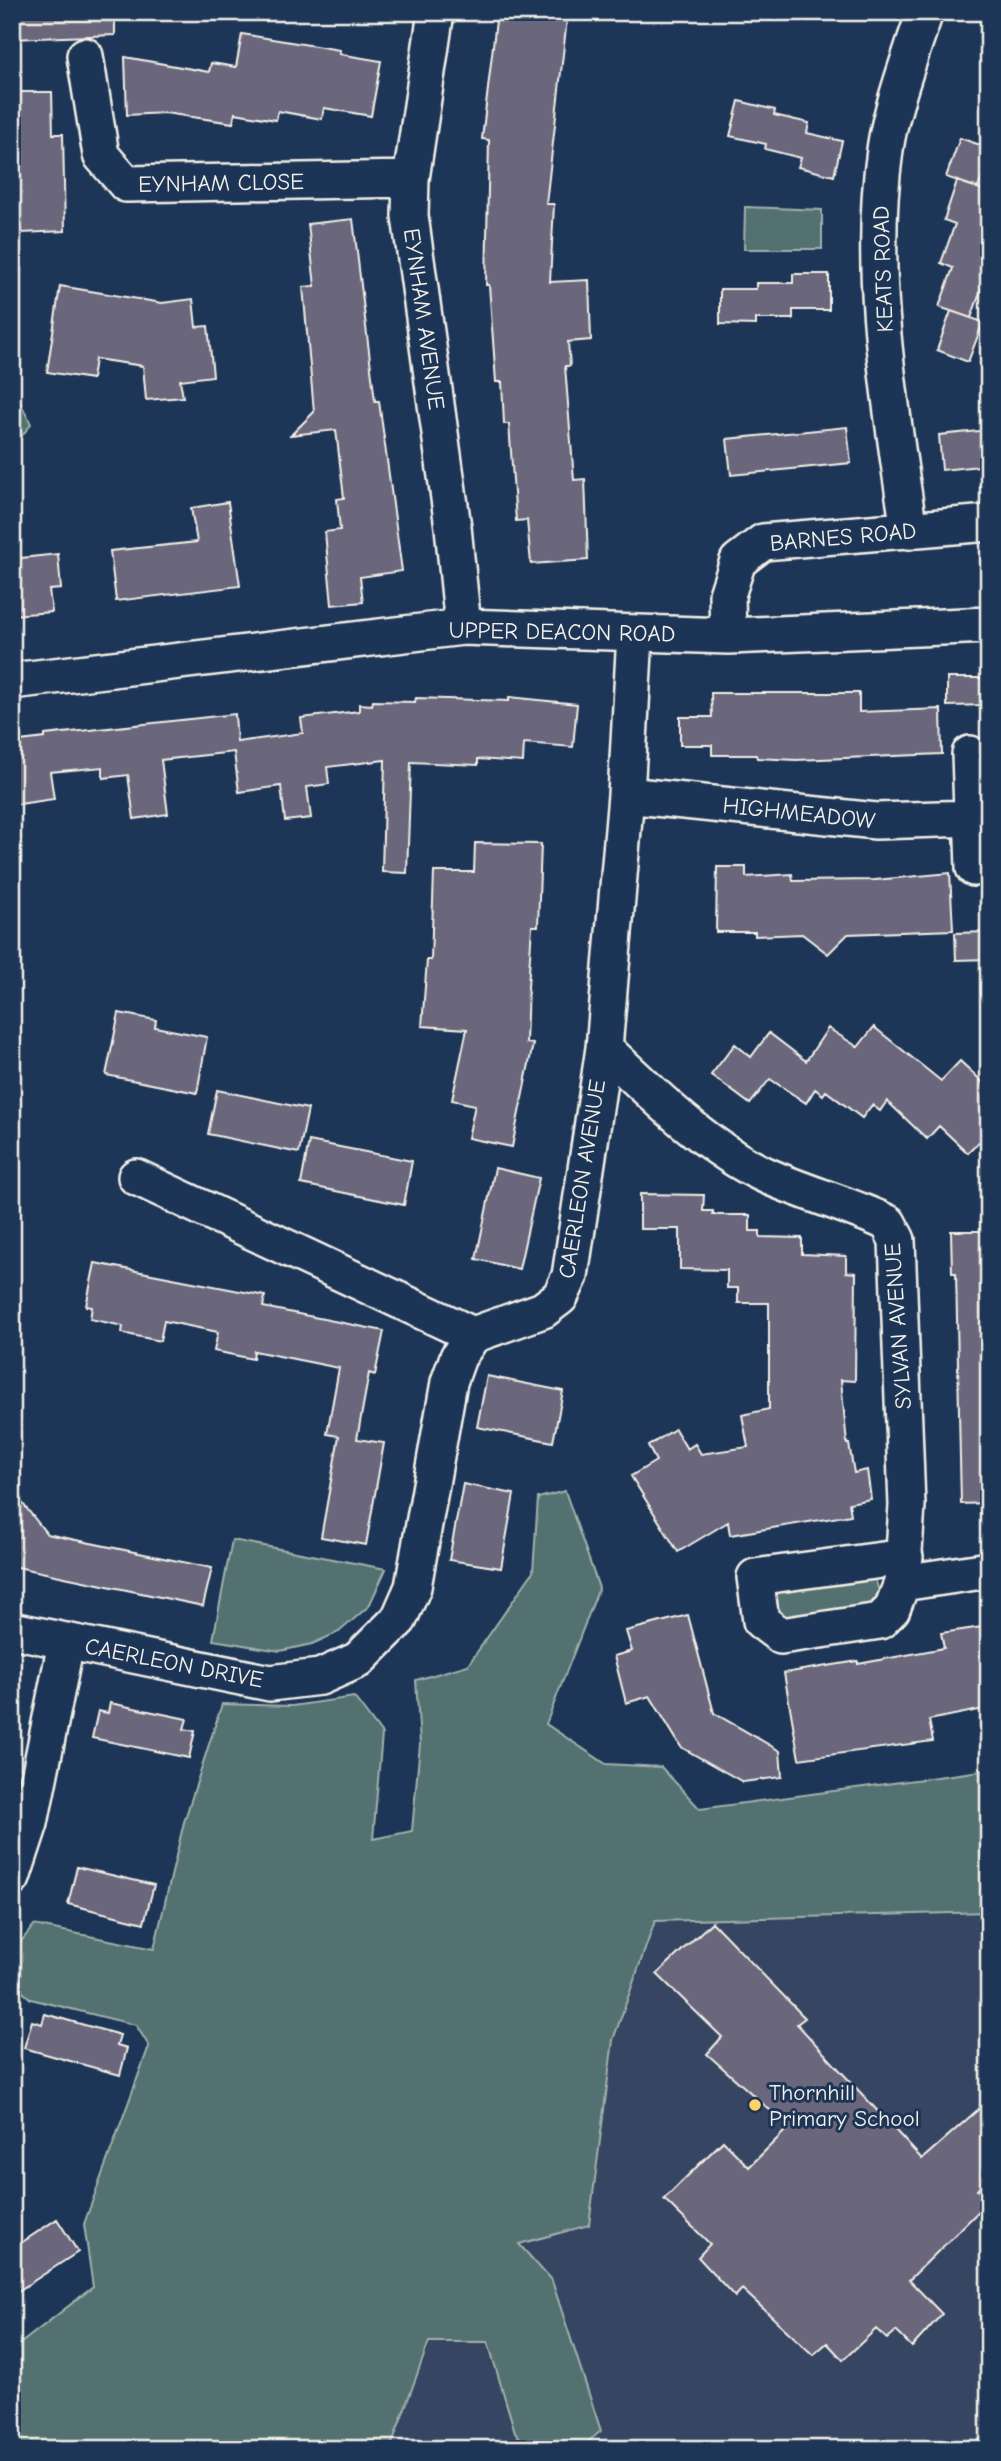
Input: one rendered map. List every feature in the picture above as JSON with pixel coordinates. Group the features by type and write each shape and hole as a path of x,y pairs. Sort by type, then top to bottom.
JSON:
{"street":[{"name":"EYNHAM AVENUE","path":"436,12 411,179 410,216 453,527 463,627"},
{"name":"KEATS ROAD","path":"909,531 889,385 877,269 885,147 925,12"},
{"name":"EYNHAM CLOSE","path":"85,56 102,155 126,184 411,179"},
{"name":"BARNES ROAD","path":"728,636 727,595 737,561 763,542 989,523"},
{"name":"UPPER DEACON ROAD","path":"12,681 463,627 728,636 989,625"},
{"name":"CAERLEON AVENUE","path":"473,1335 543,1310 561,1297 570,1276 604,1048 626,795 635,634"},
{"path":"970,754 974,867"},
{"name":"HIGHMEADOW","path":"626,795 876,821 972,818"},
{"name":"SYLVAN AVENUE","path":"604,1048 657,1098 713,1142 760,1173 888,1223 897,1240 907,1504 903,1570 989,1570"},
{"path":"136,1177 473,1335"},
{"name":"CAERLEON DRIVE","path":"12,1630 270,1683 320,1677 358,1660 399,1619 414,1587 449,1382 457,1357 473,1335"},
{"path":"12,1878 30,1823 66,1643"}],"shaded area":[{"name":"Thornhill Primary School","path":"613,1868 989,1869 989,2449 390,2449"}],"green space":[{"path":"745,207 822,210 822,249 744,249"},
{"path":"12,386 31,424 12,449"},
{"path":"565,1491 599,1588 546,1724 606,1764 661,1767 700,1809 989,1770 989,1912 655,1921 613,2040 589,2225 519,2244 552,2281 601,2431 579,2449 529,2449 515,2432 488,2342 429,2342 390,2449 12,2449 12,2350 93,2287 84,2224 149,2046 136,2025 31,1999 12,1983 12,1953 34,1925 154,1949 184,1822 222,1704 292,1706 354,1697 382,1734 373,1839 412,1831 420,1744 416,1680 468,1665 533,1572 538,1498"},
{"path":"232,1540 386,1569 369,1606 339,1632 312,1644 280,1651 213,1640"},
{"path":"867,1575 876,1581 879,1592 869,1607 787,1619 779,1616 773,1606 773,1594 779,1588"}],"building":[{"path":"12,12 115,12 115,35 12,39"},
{"path":"497,12 555,12 554,18 567,19 546,204 554,204 550,282 589,280 591,340 568,342 570,366 565,366 574,480 585,479 588,560 531,564 527,520 516,521 509,424 504,424 502,382 496,382 489,285 486,285 489,140 482,139"},
{"path":"242,34 340,50 339,54 381,61 371,116 324,108 322,119 278,111 276,120 235,113 233,123 165,113 127,115 125,57 209,72 211,63 236,67"},
{"path":"12,92 52,92 53,134 63,134 65,231 21,233 20,216 12,216"},
{"path":"739,101 775,110 774,115 809,123 807,133 842,141 834,176 798,167 801,158 765,149 766,144 730,136"},
{"path":"960,138 989,148 989,158 978,188 946,177"},
{"path":"957,181 989,192 989,268 971,318 939,307 953,268 941,263 955,224 944,220"},
{"path":"353,219 375,401 379,401 402,571 360,577 363,602 332,605 325,532 340,530 337,499 344,498 336,430 291,435 314,412 303,287 315,286 308,224"},
{"path":"793,274 829,274 829,310 793,310 793,319 756,319 756,325 720,324 720,289 756,289 756,283 793,283"},
{"path":"60,286 162,303 193,299 196,327 208,326 213,376 180,380 183,397 146,400 143,366 95,359 92,379 47,372"},
{"path":"951,311 983,322 968,362 937,350"},
{"path":"847,427 851,463 731,475 727,439"},
{"path":"989,430 989,465 942,470 939,435"},
{"path":"228,502 240,586 116,601 110,551 197,542 191,508"},
{"path":"58,554 61,589 49,590 52,612 12,615 12,559"},
{"path":"947,678 987,678 988,705 947,706"},
{"path":"711,693 859,693 859,712 941,709 942,754 796,760 757,758 756,755 712,755 712,745 680,745 680,717 712,717"},
{"path":"509,697 577,704 573,747 524,743 523,762 478,759 478,765 411,762 407,873 382,872 385,760 327,767 329,784 307,787 311,818 285,821 281,786 239,792 234,752 161,760 168,814 134,819 128,775 103,778 103,767 50,772 54,799 12,805 12,742 45,738 45,735 235,714 237,742 303,733 301,718 359,711 359,704 372,705 373,701 415,702 416,698 509,701"},
{"path":"475,843 541,844 538,926 532,926 528,987 526,1043 533,1044 512,1147 468,1138 475,1105 452,1100 467,1029 422,1026 427,960 431,960 434,872 474,872"},
{"path":"717,867 746,867 746,877 792,874 793,881 875,880 950,873 953,930 848,934 828,954 802,934 755,936 755,932 716,932"},
{"path":"989,932 989,959 956,960 955,933"},
{"path":"119,1013 156,1020 155,1027 207,1037 197,1093 106,1075"},
{"path":"874,1027 941,1081 960,1061 989,1088 989,1132 968,1153 939,1126 927,1139 887,1101 880,1111 872,1105 862,1118 826,1091 823,1095 815,1089 806,1103 770,1079 750,1104 711,1075 735,1044 751,1057 769,1033 806,1061 828,1028 858,1047"},
{"path":"217,1090 308,1109 299,1153 208,1134"},
{"path":"309,1141 412,1161 404,1205 301,1184"},
{"path":"495,1168 539,1178 519,1269 476,1259"},
{"path":"640,1194 704,1195 703,1211 713,1211 713,1215 750,1215 750,1231 760,1231 760,1237 802,1238 802,1254 846,1256 846,1272 856,1273 855,1381 841,1380 847,1444 854,1473 867,1470 871,1499 849,1503 851,1515 730,1535 728,1522 678,1552 631,1476 656,1461 648,1446 675,1429 687,1449 695,1444 701,1454 748,1447 742,1415 769,1409 769,1303 738,1303 738,1288 727,1288 727,1270 680,1269 680,1229 640,1229"},
{"path":"951,1231 989,1231 989,1503 961,1504 956,1273 952,1273"},
{"path":"95,1263 265,1296 263,1307 384,1331 375,1375 369,1373 357,1439 384,1443 366,1545 321,1537 339,1436 327,1434 339,1368 254,1351 253,1359 214,1351 218,1332 164,1321 160,1341 122,1333 123,1326 90,1319 92,1307 86,1306"},
{"path":"487,1376 563,1391 553,1442 477,1427"},
{"path":"463,1484 514,1494 501,1568 449,1560"},
{"path":"12,1490 47,1534 212,1568 203,1606 12,1566"},
{"path":"688,1615 714,1713 780,1751 782,1777 743,1782 681,1747 650,1696 626,1703 614,1656 632,1651 626,1631"},
{"path":"989,1626 989,1708 929,1720 933,1741 799,1759 784,1673 858,1661 858,1664 944,1648 941,1633"},
{"path":"110,1703 187,1719 184,1729 195,1731 189,1758 92,1738 98,1711 108,1713"},
{"path":"77,1867 154,1885 144,1923 68,1904"},
{"name":"Thornhill Primary School","path":"712,1922 805,2018 797,2024 922,2159 989,2100 989,2177 977,2190 989,2201 909,2280 942,2314 912,2347 896,2331 887,2339 876,2329 843,2360 827,2343 813,2355 742,2289 735,2297 698,2257 710,2244 664,2199 723,2141 749,2167 789,2127 707,2054 722,2037 657,1974"},
{"path":"45,2014 120,2035 117,2045 127,2048 120,2075 24,2048 32,2021 42,2024"},
{"path":"57,2219 78,2252 12,2295 12,2249"}],"place":[{"name":"Thornhill Primary School","path":"755,2105"}]}
